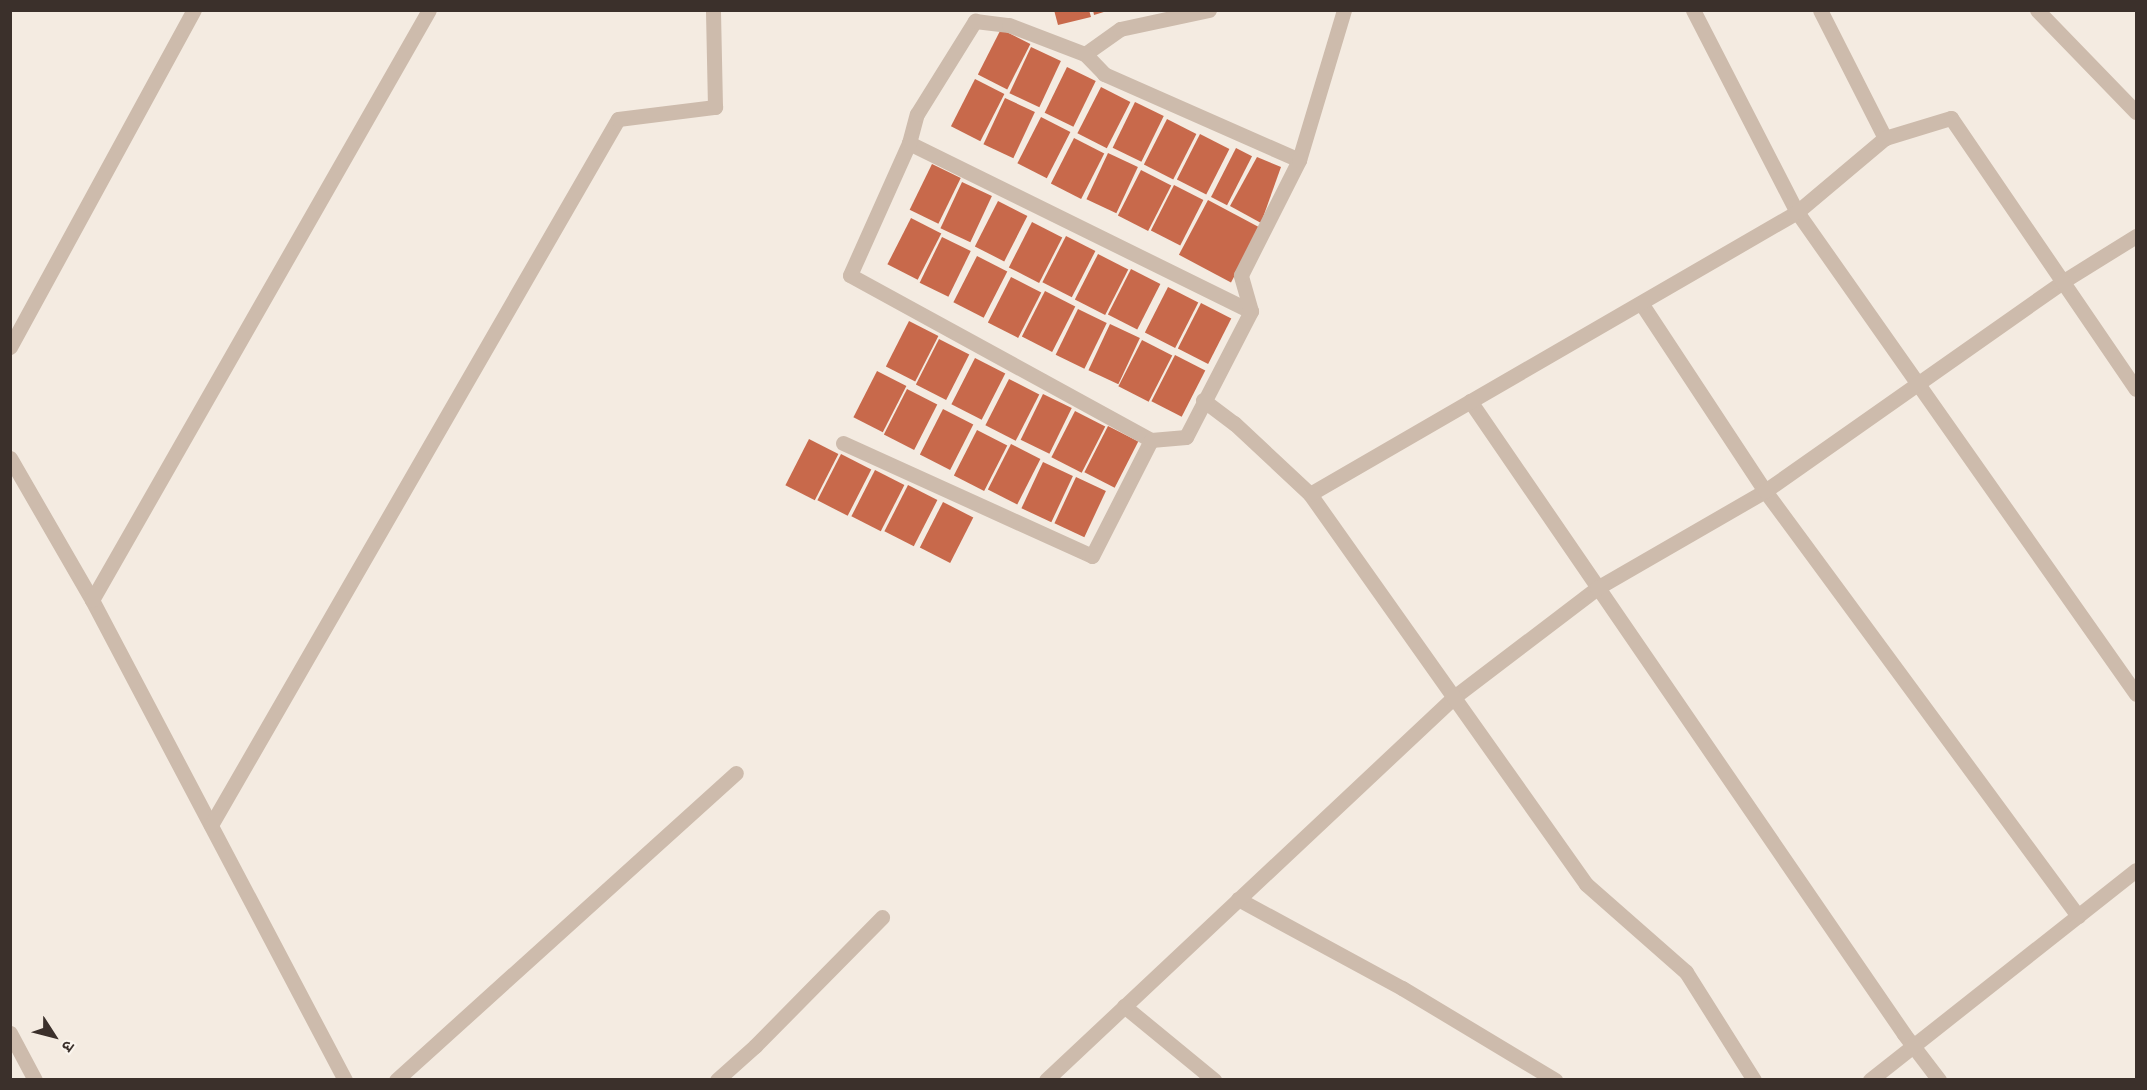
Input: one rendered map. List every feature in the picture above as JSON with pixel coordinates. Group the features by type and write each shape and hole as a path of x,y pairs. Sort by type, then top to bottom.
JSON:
{"street":[{"path":"10,347 194,10"},
{"path":"92,600 429,10"},
{"path":"211,825 618,119 715,107 713,10"},
{"path":"1085,54 1120,29 1209,10"},
{"path":"1299,160 1104,74 1085,54 1009,25 975,21 917,114 909,143 850,275 1151,440 1186,437 1203,400 1251,311 1240,275 1299,160 1344,10"},
{"path":"1693,10 1797,213 2136,694"},
{"path":"1820,10 1885,138"},
{"path":"2037,10 2136,112"},
{"path":"1310,494 1797,213 1885,138 1951,118 2136,389"},
{"path":"909,143 1251,311"},
{"path":"1046,1080 1454,697 1597,588 1765,491 1915,383 2062,282 2136,236"},
{"path":"1641,303 1765,491 2078,916"},
{"path":"1203,400 1234,423 1310,494 1586,884 1686,972 1754,1080"},
{"path":"1470,401 1913,1046 1939,1080"},
{"path":"843,443 1092,556 1151,440"},
{"path":"10,458 92,600 345,1080"},
{"path":"396,1080 736,773"},
{"path":"1870,1080 2136,870"},
{"path":"1238,899 1402,988 1555,1080"},
{"path":"717,1080 755,1046 882,917"},
{"path":"1124,1006 1214,1080"},
{"path":"10,1034 34,1080"}],"building":[{"path":"1054,10 1089,10 1091,17 1058,25"},
{"path":"1093,10 1107,10 1107,11 1094,15"},
{"path":"1001,29 1030,44 1007,89 978,74"},
{"path":"1031,47 1061,61 1039,107 1009,93"},
{"path":"1067,67 1096,81 1073,127 1045,113"},
{"path":"975,79 1004,94 980,141 951,126"},
{"path":"1101,87 1130,102 1107,148 1077,133"},
{"path":"1005,98 1035,112 1013,158 983,144"},
{"path":"1135,102 1164,116 1141,162 1113,148"},
{"path":"1041,117 1070,132 1047,178 1017,163"},
{"path":"1167,119 1196,134 1173,179 1144,164"},
{"path":"1200,134 1229,149 1206,194 1177,179"},
{"path":"1074,138 1104,153 1081,199 1051,183"},
{"path":"1236,148 1252,156 1227,205 1211,197"},
{"path":"1108,153 1138,167 1116,213 1086,199"},
{"path":"1257,157 1281,167 1261,223 1230,206"},
{"path":"932,164 961,178 938,224 910,210"},
{"path":"1141,170 1171,185 1148,231 1118,215"},
{"path":"962,182 992,196 970,242 940,228"},
{"path":"1174,185 1203,200 1180,245 1151,230"},
{"path":"1208,200 1260,228 1231,282 1179,255"},
{"path":"998,201 1027,216 1004,261 975,246"},
{"path":"911,218 941,233 918,280 887,264"},
{"path":"1032,222 1062,237 1039,283 1009,267"},
{"path":"1066,236 1095,251 1072,297 1042,282"},
{"path":"942,237 971,251 948,297 920,283"},
{"path":"1098,254 1128,269 1105,315 1075,299"},
{"path":"977,256 1007,271 984,318 953,302"},
{"path":"1131,269 1160,284 1137,329 1108,314"},
{"path":"1011,277 1041,292 1018,338 988,322"},
{"path":"1168,287 1198,302 1175,348 1145,332"},
{"path":"1045,291 1075,306 1052,352 1022,336"},
{"path":"1201,303 1231,318 1208,364 1178,348"},
{"path":"1078,309 1107,323 1084,369 1056,355"},
{"path":"909,321 938,336 915,381 886,366"},
{"path":"1110,324 1140,338 1118,384 1088,370"},
{"path":"939,339 969,354 946,400 916,384"},
{"path":"1142,340 1172,355 1149,402 1118,386"},
{"path":"1175,355 1205,370 1182,417 1151,401"},
{"path":"975,358 1005,373 982,420 951,404"},
{"path":"877,371 906,386 883,432 853,417"},
{"path":"1009,379 1039,394 1016,441 985,425"},
{"path":"907,389 937,404 914,450 884,434"},
{"path":"1043,394 1072,408 1049,454 1021,440"},
{"path":"943,409 973,424 950,470 920,454"},
{"path":"1075,411 1105,426 1082,473 1051,457"},
{"path":"1108,426 1138,441 1115,488 1084,472"},
{"path":"977,430 1007,445 984,491 954,475"},
{"path":"809,439 838,454 815,500 785,485"},
{"path":"1011,444 1040,459 1017,504 988,489"},
{"path":"841,454 871,469 848,516 817,500"},
{"path":"1043,462 1073,476 1051,522 1021,508"},
{"path":"875,470 904,485 881,531 851,516"},
{"path":"1076,477 1106,491 1084,537 1054,523"},
{"path":"908,485 937,500 914,546 884,531"},
{"path":"943,502 973,517 950,563 920,547"}]}
